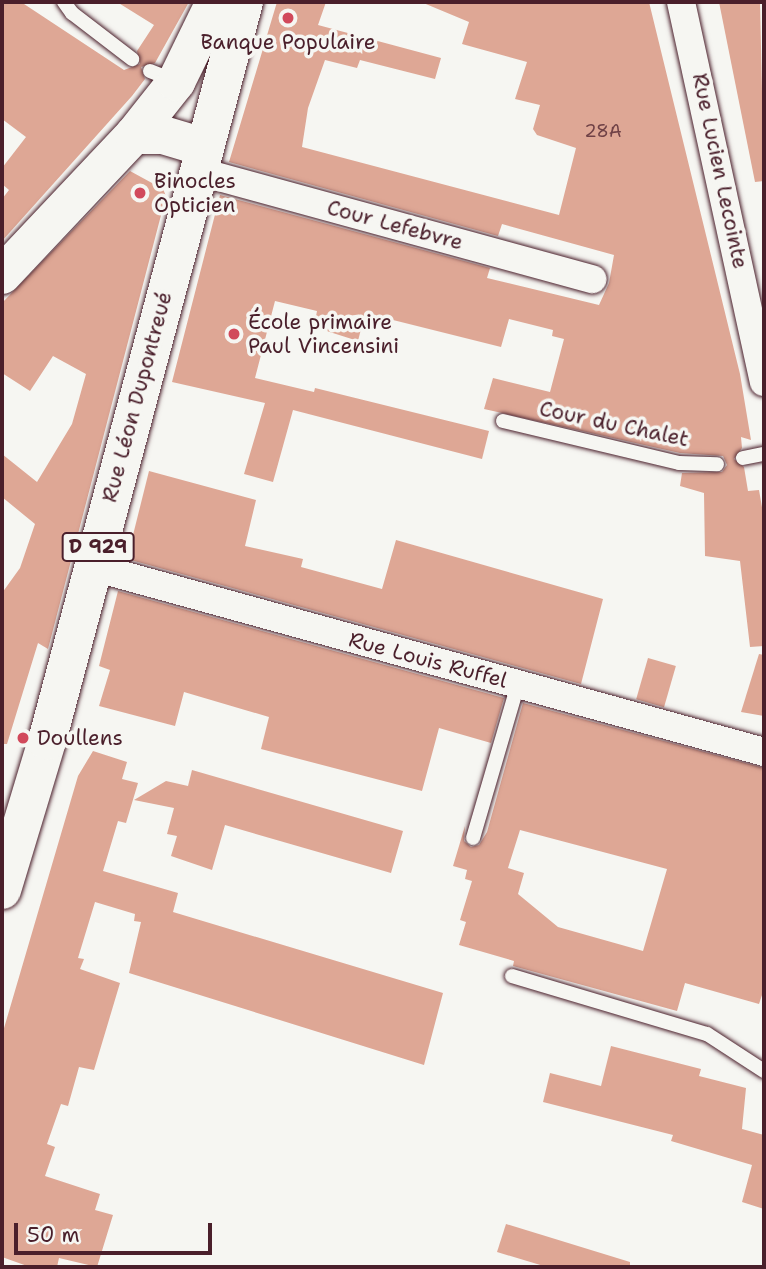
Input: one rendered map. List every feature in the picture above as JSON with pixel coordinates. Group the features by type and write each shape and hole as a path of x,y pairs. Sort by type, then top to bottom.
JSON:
{"main road":[{"path":"2,275 134,135 161,85 215,2"},
{"name":"D 929","path":"203,146 244,2"},
{"path":"161,85 203,146"},
{"path":"134,135 163,135 203,146"},
{"name":"Rue Léon Dupontreué","path":"2,890 47,741 203,146"}],"street":[{"name":"Rue Lucien Lecointe","path":"681,2 764,382"},
{"name":"Cour Lefebvre","path":"203,146 593,279"},
{"name":"Rue Louis Ruffel","path":"93,567 764,752"}],"lane":[{"path":"64,2 72,13 132,59"},
{"name":"Cour du Chalet","path":"503,421 678,463 717,464"},
{"path":"743,458 764,454"},
{"path":"473,838 518,684"},
{"path":"512,976 707,1034 764,1071"}],"building":[{"path":"2,2 21,2 124,70 140,64 137,51 154,25 117,2 189,2 155,63 141,67 145,79 132,96 2,241 2,199 9,190 2,184 2,168 26,137 2,119"},
{"path":"277,2 326,2 318,25 441,58 435,79 360,60 357,68 325,60 308,108 302,147 559,215 576,148 537,135 533,129 540,105 515,99 527,62 462,44 469,22 421,2 649,2 740,374 751,440 741,437 742,448 734,459 744,467 748,491 759,490 763,513 764,646 750,647 740,561 705,556 704,493 680,486 682,473 722,472 727,465 723,456 680,453 484,409 493,378 550,392 564,339 552,336 553,330 509,319 501,347 365,313 358,341 314,327 317,311 275,301 255,378 314,392 315,388 489,431 482,459 293,410 273,482 244,474 265,403 172,382 220,195 490,268 487,278 599,305 609,283 614,255 502,224 498,236 229,162"},
{"path":"719,2 760,2 764,181 755,182"},
{"path":"130,171 163,189 166,196 48,649 38,643 7,744 2,744 2,593 20,568 35,524 2,497 2,454 37,482 72,424 86,374 53,356 30,391 2,373 2,303"},
{"path":"149,471 256,500 245,546 303,559 301,567 382,589 396,540 603,599 581,684 127,559"},
{"path":"118,591 504,698 491,743 439,728 422,791 261,749 269,717 184,692 175,726 99,706 110,670 99,666"},
{"path":"759,654 764,655 764,716 741,712"},
{"path":"648,658 676,666 664,707 636,699"},
{"path":"523,703 764,768 764,989 759,1004 685,983 677,1011 513,966 514,961 459,945 466,922 460,920 472,881 465,879 467,870 453,866 465,826 464,841 471,847 479,845 487,832","holes":["520,830 667,869 643,951 558,927 518,894 524,873 508,868"]},
{"path":"93,751 127,762 122,779 138,783 126,823 118,821 103,871 178,893 173,912 443,993 424,1065 129,973 141,922 134,921 135,914 95,902 78,958 84,959 80,969 120,983 94,1070 79,1067 68,1106 61,1104 47,1144 55,1147 45,1176 100,1194 95,1210 113,1215 97,1267 59,1258 57,1267 30,1267 2,1257 2,1035 78,776"},
{"path":"192,770 403,831 391,873 225,825 212,870 171,856 177,836 167,834 174,808 134,800 166,781 188,786"},
{"path":"611,1046 701,1069 699,1076 746,1088 742,1129 764,1135 764,1209 742,1202 752,1165 671,1141 673,1135 543,1102 550,1073 601,1086"},
{"path":"506,1224 630,1262 630,1267 547,1267 497,1252"}],"place":[{"name":"Banque Populaire","path":"288,18"},
{"name":"Binocles Opticien","path":"140,193"},
{"name":"École primaire Paul Vincensini","path":"234,334"},
{"name":"Doullens","path":"23,738"}]}
